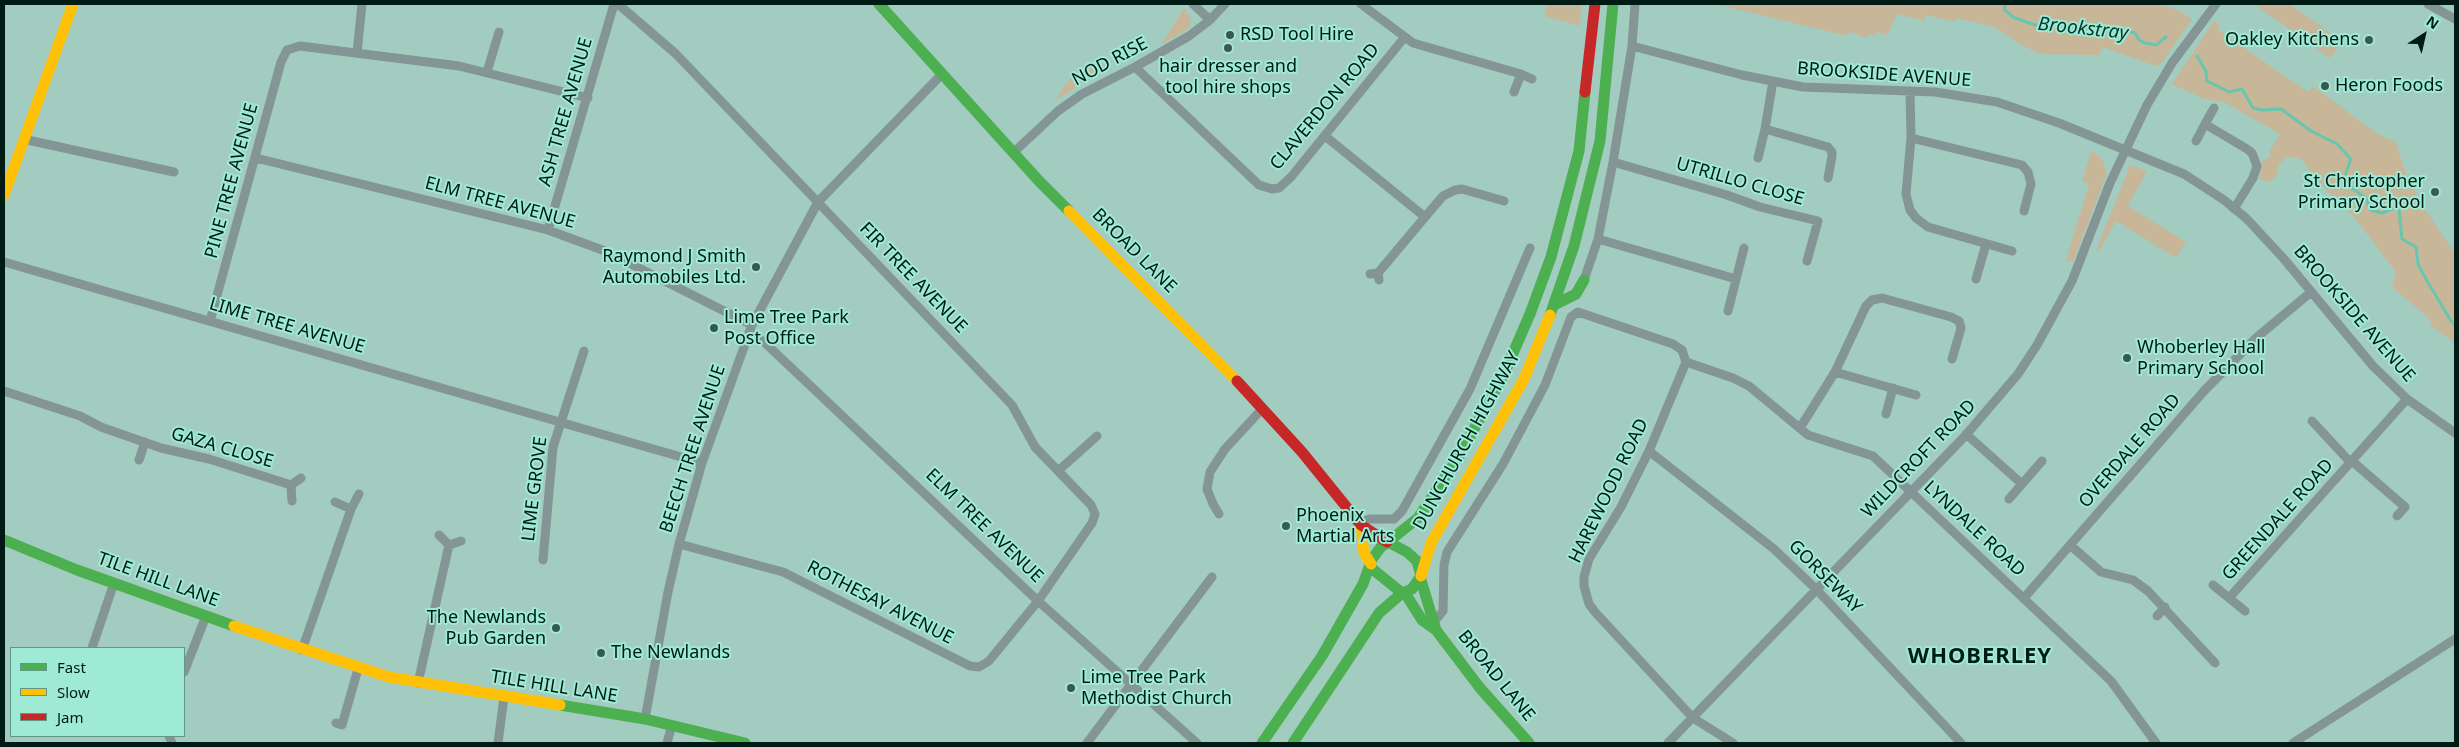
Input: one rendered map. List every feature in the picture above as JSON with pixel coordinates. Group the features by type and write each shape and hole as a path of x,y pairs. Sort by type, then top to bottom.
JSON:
{"main road":[{"path":"4,195 6,179 73,4"},
{"name":"BROAD LANE","path":"879,4 1014,153 1207,349 1302,452 1360,524 1413,557 1420,567 1420,576 1435,626 1480,688 1529,743"},
{"name":"DUNCHURCH HIGHWAY","path":"1262,743 1322,656 1363,584 1377,552 1418,518 1457,460 1504,374 1530,314 1551,257 1579,151 1595,4"},
{"name":"DUNCHURCH HIGHWAY","path":"1420,576 1431,543 1524,379 1554,305 1574,246 1600,141 1613,4"},
{"path":"1554,305 1576,294 1584,280"},
{"path":"1360,524 1364,553 1370,566"},
{"name":"TILE HILL LANE","path":"4,540 114,584 358,669 418,683 672,724 745,743"},
{"name":"BROAD LANE","path":"1370,566 1404,594 1422,620 1435,626"},
{"path":"1293,743 1379,613 1417,583 1420,576"}],"street":[{"path":"362,4 357,53 459,66 588,98"},
{"name":"ASH TREE AVENUE","path":"548,230 614,4"},
{"name":"FIR TREE AVENUE","path":"618,4 676,54 1012,405 1036,447 1091,505 1095,514 1092,523 1038,600"},
{"path":"1193,4 1210,20"},
{"name":"NOD RISE","path":"1014,153 1058,111 1082,94 1135,67 1189,36 1210,20 1225,4"},
{"path":"1361,4 1372,7 1404,38 1532,78"},
{"path":"1584,280 1598,239 1613,162 1632,46 1635,4"},
{"name":"WILDCROFT ROAD","path":"1668,743 1911,492 1966,434 2018,374 2053,318 2080,263 2124,150 2147,105 2177,57 2216,4"},
{"path":"2428,4 2455,19"},
{"path":"487,72 499,32"},
{"name":"CLAVERDON ROAD","path":"1135,67 1259,185 1266,188 1279,188 1325,136 1404,38"},
{"name":"PINE TREE AVENUE","path":"210,321 281,62 287,50 300,46 357,53"},
{"name":"BROOKSIDE AVENUE","path":"1632,46 1807,88 1910,90 1963,95 1997,102 2059,123 2184,174 2234,209 2266,238 2373,366 2407,399 2455,433"},
{"name":"BEECH TREE AVENUE","path":"645,719 668,592 679,544 702,463 750,328 818,202 942,74"},
{"path":"1514,92 1521,74"},
{"path":"1758,158 1773,81"},
{"path":"1910,90 1911,138 1906,194 1907,203 1916,218 1928,227 2012,251"},
{"path":"2196,141 2214,108"},
{"path":"2205,124 2247,149 2255,160 2257,166 2253,178 2234,209"},
{"path":"1765,129 1828,147 1832,152 1828,178"},
{"path":"1325,136 1425,217"},
{"path":"23,138 174,172"},
{"path":"1911,138 2022,165 2028,172 2031,184 2024,212"},
{"name":"ELM TREE AVENUE","path":"256,158 548,230 605,251 750,328 1038,600 1197,743"},
{"name":"UTRILLO CLOSE","path":"1613,162 1727,194 1760,207 1818,221 1807,261"},
{"path":"1375,276 1443,196 1454,190 1462,189 1504,201"},
{"path":"1598,239 1736,279"},
{"path":"1976,279 1986,244"},
{"name":"DUNCHURCH HIGHWAY","path":"1360,524 1370,519 1394,518 1402,511 1466,397 1530,248"},
{"path":"1728,311 1744,248"},
{"name":"LIME TREE AVENUE","path":"4,262 702,463"},
{"name":"OVERDALE ROAD","path":"2024,598 2192,404 2234,359 2311,292"},
{"path":"1800,428 1836,372 1866,306 1877,298 1951,317 1959,321 1962,328 1952,359"},
{"name":"DUNCHURCH HIGHWAY","path":"1435,626 1443,611 1444,558 1521,431 1545,385 1571,316 1578,312 1673,344 1682,350 1686,362"},
{"path":"561,421 584,351"},
{"name":"LYNDALE ROAD","path":"1686,362 1742,382 1800,428 1816,438 1873,456 2110,681 2156,743"},
{"name":"HAREWOOD ROAD","path":"1686,362 1649,452 1621,507 1590,558 1584,577 1584,586 1589,604 1693,718 1733,743"},
{"path":"1836,372 1916,395"},
{"path":"1886,414 1893,388"},
{"name":"GAZA CLOSE","path":"4,392 80,416 101,427 145,442 209,459 291,485"},
{"name":"GREENDALE ROAD","path":"2230,598 2407,399"},
{"path":"1219,514 1208,489 1210,472 1225,449 1262,409"},
{"name":"LIME GROVE","path":"543,560 552,458 561,421"},
{"name":"GREENDALE ROAD","path":"2312,421 2352,462 2404,507 2397,516"},
{"path":"1966,434 2022,484"},
{"path":"1058,471 1097,436"},
{"name":"GAZA CLOSE","path":"138,460 145,442"},
{"name":"GORSEWAY","path":"1649,452 1748,527 1817,590 1961,743"},
{"path":"2009,499 2042,461"},
{"name":"GAZA CLOSE","path":"291,485 301,478"},
{"name":"GAZA CLOSE","path":"291,485 292,501"},
{"path":"302,650 351,509 359,494"},
{"path":"335,502 351,509"},
{"path":"439,535 449,545"},
{"path":"449,545 461,541"},
{"name":"ROTHESAY AVENUE","path":"679,544 784,572 974,667 982,666 989,661 1038,600"},
{"path":"418,683 449,545"},
{"path":"2070,545 2102,572 2133,580 2165,607 2215,663"},
{"path":"1088,743 1130,684 1212,577"},
{"path":"92,647 114,584"},
{"name":"GREENDALE ROAD","path":"2213,585 2245,611"},
{"path":"2158,616 2165,607"},
{"path":"185,669 206,616"},
{"path":"2293,743 2455,640"},
{"path":"336,723 342,725 358,669"},
{"path":"498,743 504,698"},
{"path":"667,743 672,724"}],"shaded area":[{"path":"1547,4 1581,4 1580,26 1544,16"},
{"path":"1715,4 2159,4 2178,10 2192,19 2160,65 2153,65 2103,47 2099,55 2041,54 2025,47 1994,27 1956,18 1955,22 1926,15 1924,21 1897,14 1887,35 1877,32 1876,36 1869,34 1868,38 1849,32 1847,36"},
{"path":"2254,4 2290,4 2343,42 2330,58"},
{"path":"1184,8 1191,19 1189,28 1161,45"},
{"path":"2214,21 2220,24 2218,30 2308,92 2313,86 2376,133 2396,142 2406,174 2425,209 2455,254 2455,343 2431,326 2430,319 2392,287 2396,272 2354,217 2328,192 2299,157 2285,157 2277,168 2279,172 2270,182 2259,179 2262,162 2271,156 2269,152 2280,134 2224,102 2204,99 2172,84"},
{"path":"1090,62 1102,64 1109,69 1057,100 1059,94 1076,71"},
{"path":"2091,151 2101,157 2107,173 2073,262 2066,260 2089,184 2082,181"},
{"path":"2130,165 2147,171 2128,206 2186,242 2176,258 2116,221 2098,253 2097,248"}],"waterway":[{"name":"Brookstray","path":"2005,4 2004,9 2013,17 2035,25 2053,24 2119,33 2125,30 2135,33 2139,40 2145,43 2156,45 2166,37"},
{"name":"Brookstray","path":"2197,56 2206,71 2207,81 2229,92 2242,89 2253,108 2263,110 2281,109 2311,131 2337,144 2351,159 2344,178 2354,190 2365,197 2371,210 2382,213 2395,208 2399,210 2402,239 2416,247 2418,264 2455,325"}],"traffic: fast":[{"path":"879,4 1039,181 1069,211"},
{"path":"1550,315 1574,246 1600,141 1613,4"},
{"path":"1388,542 1418,518 1461,453 1504,374 1530,314 1551,257 1579,151 1585,92"},
{"path":"1554,305 1576,294 1584,280"},
{"path":"4,540 77,570 234,626"},
{"path":"1262,743 1322,656 1363,584 1372,559 1381,547 1388,542 1407,552 1417,561 1421,576 1412,589 1402,593 1370,567"},
{"path":"1420,577 1436,630"},
{"path":"1293,743 1379,613 1402,593"},
{"path":"1405,593 1422,620 1436,630 1480,688 1529,743"},
{"path":"560,705 645,719 745,743"}],"traffic: slow":[{"path":"4,195 73,4"},
{"path":"1069,211 1237,381"},
{"path":"1421,576 1431,543 1524,379 1550,315"},
{"path":"1361,525 1364,553 1371,564"},
{"path":"234,626 389,677 560,705"}],"traffic: jam":[{"path":"1585,92 1595,4"},
{"path":"1237,381 1302,452 1361,525 1387,542"}],"place":[{"name":"RSD Tool Hire","path":"1230,35"},
{"name":"Oakley Kitchens","path":"2369,40"},
{"name":"hair dresser and tool hire shops","path":"1228,48"},
{"name":"Heron Foods","path":"2325,86"},
{"name":"St Christopher Primary School","path":"2435,192"},
{"name":"Raymond J Smith Automobiles Ltd.","path":"756,267"},
{"name":"Lime Tree Park Post Office","path":"714,328"},
{"name":"Whoberley Hall Primary School","path":"2127,358"},
{"name":"Phoenix Martial Arts","path":"1286,526"},
{"name":"The Newlands Pub Garden","path":"556,628"},
{"name":"The Newlands","path":"601,653"},
{"name":"Lime Tree Park Methodist Church","path":"1071,688"}],"district":[{"name":"WHOBERLEY","path":"1980,657"}]}
